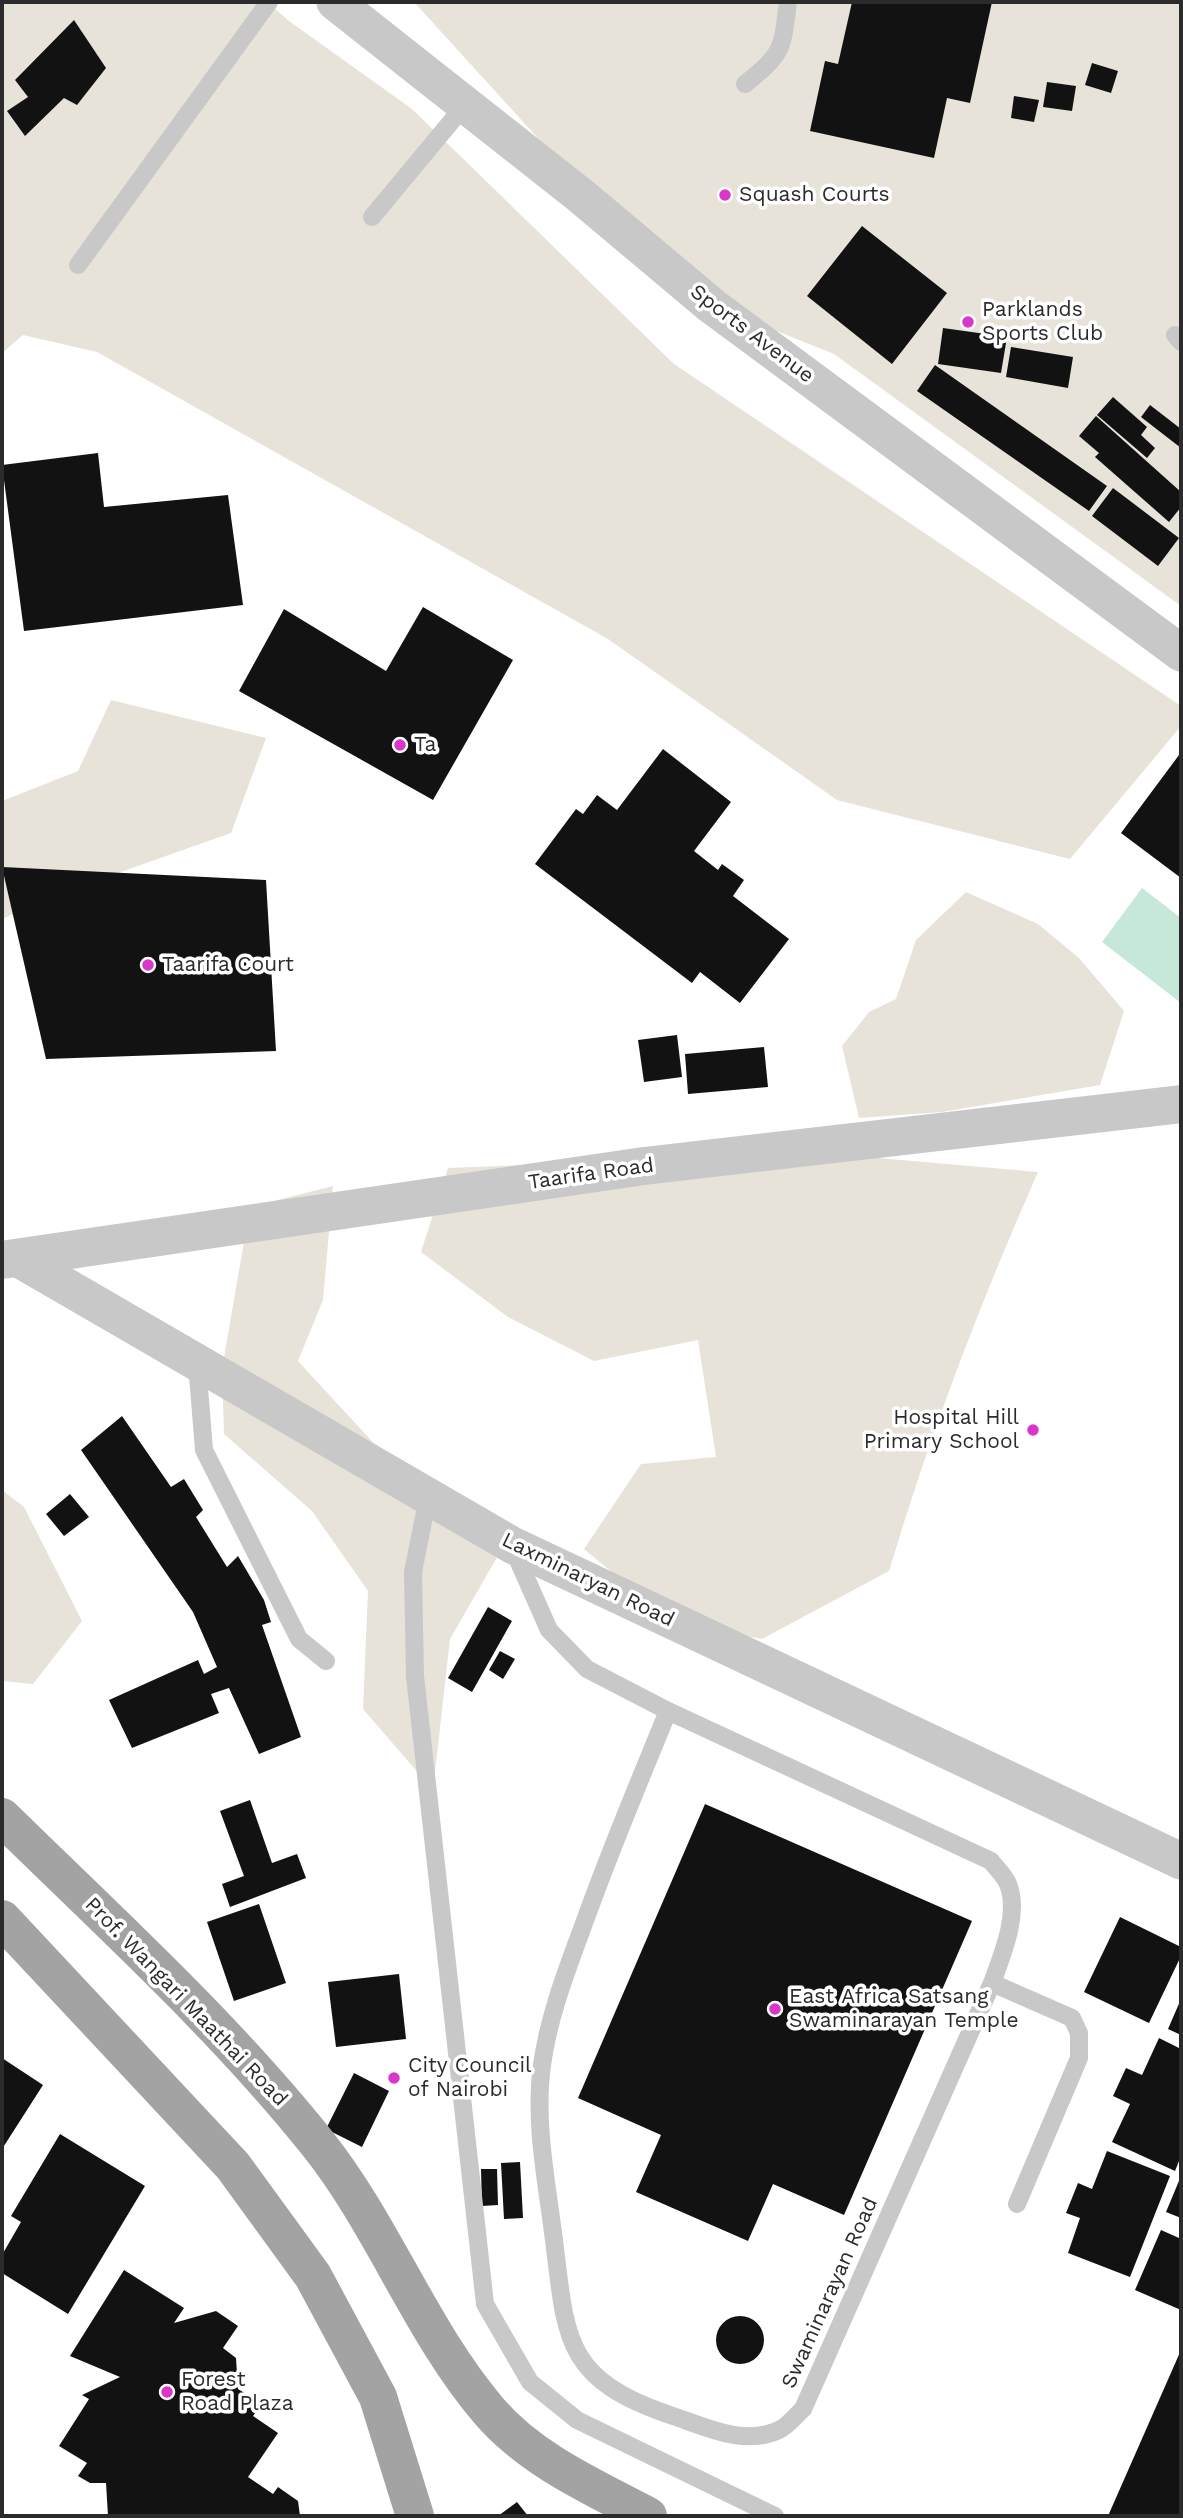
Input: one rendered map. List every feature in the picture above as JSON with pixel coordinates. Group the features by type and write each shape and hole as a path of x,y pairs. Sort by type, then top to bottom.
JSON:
{"main road":[{"name":"Prof. Wangari Maathai Road","path":"2,1816 213,2024 286,2103 326,2154 419,2312 491,2413 534,2452 648,2516"},
{"path":"2,1919 233,2166 313,2276 378,2397 415,2516"}],"street":[{"name":"Sports Avenue","path":"334,2 712,306 1181,653"},
{"name":"Taarifa Road","path":"9,1259 643,1166 1181,1104"},
{"name":"Laxminaryan Road","path":"9,1259 197,1363 512,1545 1181,1861"}],"lane":[{"path":"78,265 269,2"},
{"path":"745,84 775,59 784,36 788,2"},
{"path":"372,217 465,105"},
{"path":"197,1363 204,1450 299,1639 326,1661"},
{"path":"428,1497 413,1572 415,1676 485,2304 530,2382 578,2420 775,2516"},
{"name":"Swaminarayan Road","path":"512,1545 549,1630 587,1668 668,1711 991,1861 1008,1884 1012,1911 1003,1952 992,1983 803,2409 781,2429 757,2437 727,2434 629,2401 596,2378 573,2348 562,2306 540,2134 541,2067 555,2001 609,1854 668,1711"},
{"path":"992,1983 1072,2018 1079,2033 1079,2058 1017,2204"}],"shaded area":[{"path":"2,2 267,2 289,21 412,109 674,364 1181,706 1181,726 1070,859 837,800 608,639 97,352 23,335 2,353"},
{"name":"Parklands Sports Club","path":"414,2 1181,2 1181,606 834,354 677,291"},
{"path":"111,700 266,738 231,833 64,892 2,919 2,801 78,771"},
{"path":"1142,888 1181,918 1181,1003 1102,942"},
{"path":"966,892 1038,924 1079,958 1124,1011 1100,1085 942,1112 859,1118 842,1046 869,1012 896,999 916,940"},
{"path":"719,1144 1038,1172 957,1369 921,1469 889,1571 762,1639 672,1622 584,1549 641,1464 716,1457 698,1340 594,1361 508,1317 421,1252 448,1168 603,1162"},
{"path":"333,1186 323,1300 298,1361 381,1451 507,1540 450,1639 433,1790 363,1709 368,1591 312,1511 224,1434 222,1369 250,1207"},
{"path":"2,1490 24,1507 82,1621 33,1684 2,1681"}],"building":[{"path":"852,2 992,2 970,103 947,98 934,158 810,131 825,61 838,64"},
{"path":"74,20 106,68 77,105 64,98 25,136 7,111 28,97 15,80"},
{"path":"1092,63 1118,71 1111,93 1085,85"},
{"path":"1047,82 1076,86 1072,111 1043,107"},
{"path":"1014,96 1039,100 1034,122 1011,118"},
{"path":"862,226 947,293 892,364 807,296"},
{"path":"943,328 1007,337 1001,373 938,364"},
{"path":"1011,347 1073,357 1068,388 1006,377"},
{"path":"935,365 1107,486 1089,511 917,391"},
{"path":"1113,397 1147,427 1141,435 1155,448 1147,458 1097,415"},
{"path":"1150,405 1181,429 1181,448 1141,417"},
{"path":"1096,416 1181,492 1181,507 1169,522 1095,457 1099,453 1079,436"},
{"path":"98,453 104,507 228,495 243,605 24,631 2,465"},
{"path":"1113,488 1179,538 1158,566 1092,516"},
{"name":"Ta","path":"423,607 513,660 433,800 239,691 284,609 386,671"},
{"path":"663,749 731,802 694,851 718,870 722,864 744,880 733,896 789,939 740,1003 700,972 692,983 535,864 576,809 583,814 597,795 617,810"},
{"path":"1179,755 1181,757 1181,878 1121,833"},
{"name":"Taarifa Court","path":"2,867 266,880 276,1051 46,1059"},
{"path":"677,1035 682,1077 644,1082 638,1040"},
{"path":"764,1047 768,1087 688,1094 685,1054"},
{"path":"122,1416 171,1487 184,1479 203,1510 196,1517 227,1567 238,1556 264,1600 271,1622 262,1625 301,1737 259,1754 229,1688 211,1694 219,1713 132,1748 109,1700 198,1660 204,1674 217,1667 193,1612 81,1450"},
{"path":"70,1494 89,1517 64,1536 46,1514"},
{"path":"488,1607 512,1621 472,1692 448,1678"},
{"path":"500,1651 515,1659 503,1679 489,1670"},
{"path":"250,1800 272,1863 297,1854 306,1878 230,1907 222,1884 244,1876 220,1811"},
{"name":"East Africa Satsang Swaminarayan Temple","path":"705,1804 972,1921 844,2215 773,2184 748,2241 636,2192 661,2135 578,2098"},
{"path":"259,1904 286,1983 234,2001 207,1922"},
{"path":"1120,1917 1181,1947 1181,1956 1149,2023 1084,1992"},
{"path":"399,1974 406,2039 336,2047 328,1982"},
{"path":"1181,1999 1181,2035 1168,2029"},
{"path":"1159,2038 1181,2049 1181,2156 1175,2171 1112,2142 1130,2104 1113,2096 1126,2068 1142,2075"},
{"path":"2,2058 43,2085 2,2149"},
{"path":"354,2073 389,2091 362,2147 326,2129"},
{"path":"60,2134 145,2186 68,2314 2,2273 2,2255 21,2222 11,2216"},
{"path":"1107,2151 1170,2176 1130,2277 1068,2253 1080,2218 1066,2213 1078,2183 1092,2189"},
{"path":"520,2162 523,2218 504,2219 501,2163"},
{"path":"481,2169 497,2169 498,2205 482,2206"},
{"path":"1181,2176 1181,2218 1166,2212"},
{"path":"1161,2230 1179,2238 1181,2232 1181,2310 1135,2290"},
{"name":"Forest Road Plaza","path":"124,2270 184,2308 174,2323 216,2311 238,2326 223,2348 236,2358 238,2389 262,2404 253,2416 278,2433 248,2477 273,2494 278,2487 298,2501 300,2516 108,2516 106,2483 90,2483 78,2476 87,2463 59,2446 89,2399 82,2395 120,2377 70,2356"},
{"path":"740,2316 757,2323 764,2340 757,2357 740,2364 723,2357 716,2340 723,2323"},
{"path":"1181,2350 1181,2516 1108,2516"},
{"path":"517,2502 528,2516 498,2516"}],"place":[{"name":"Squash Courts","path":"725,195"},
{"name":"Parklands Sports Club","path":"968,322"},
{"name":"Ta","path":"400,745"},
{"name":"Taarifa Court","path":"148,965"},
{"name":"Hospital Hill Primary School","path":"1033,1430"},
{"name":"East Africa Satsang Swaminarayan Temple","path":"775,2009"},
{"name":"City Council of Nairobi","path":"394,2078"},
{"name":"Forest Road Plaza","path":"167,2392"}]}
